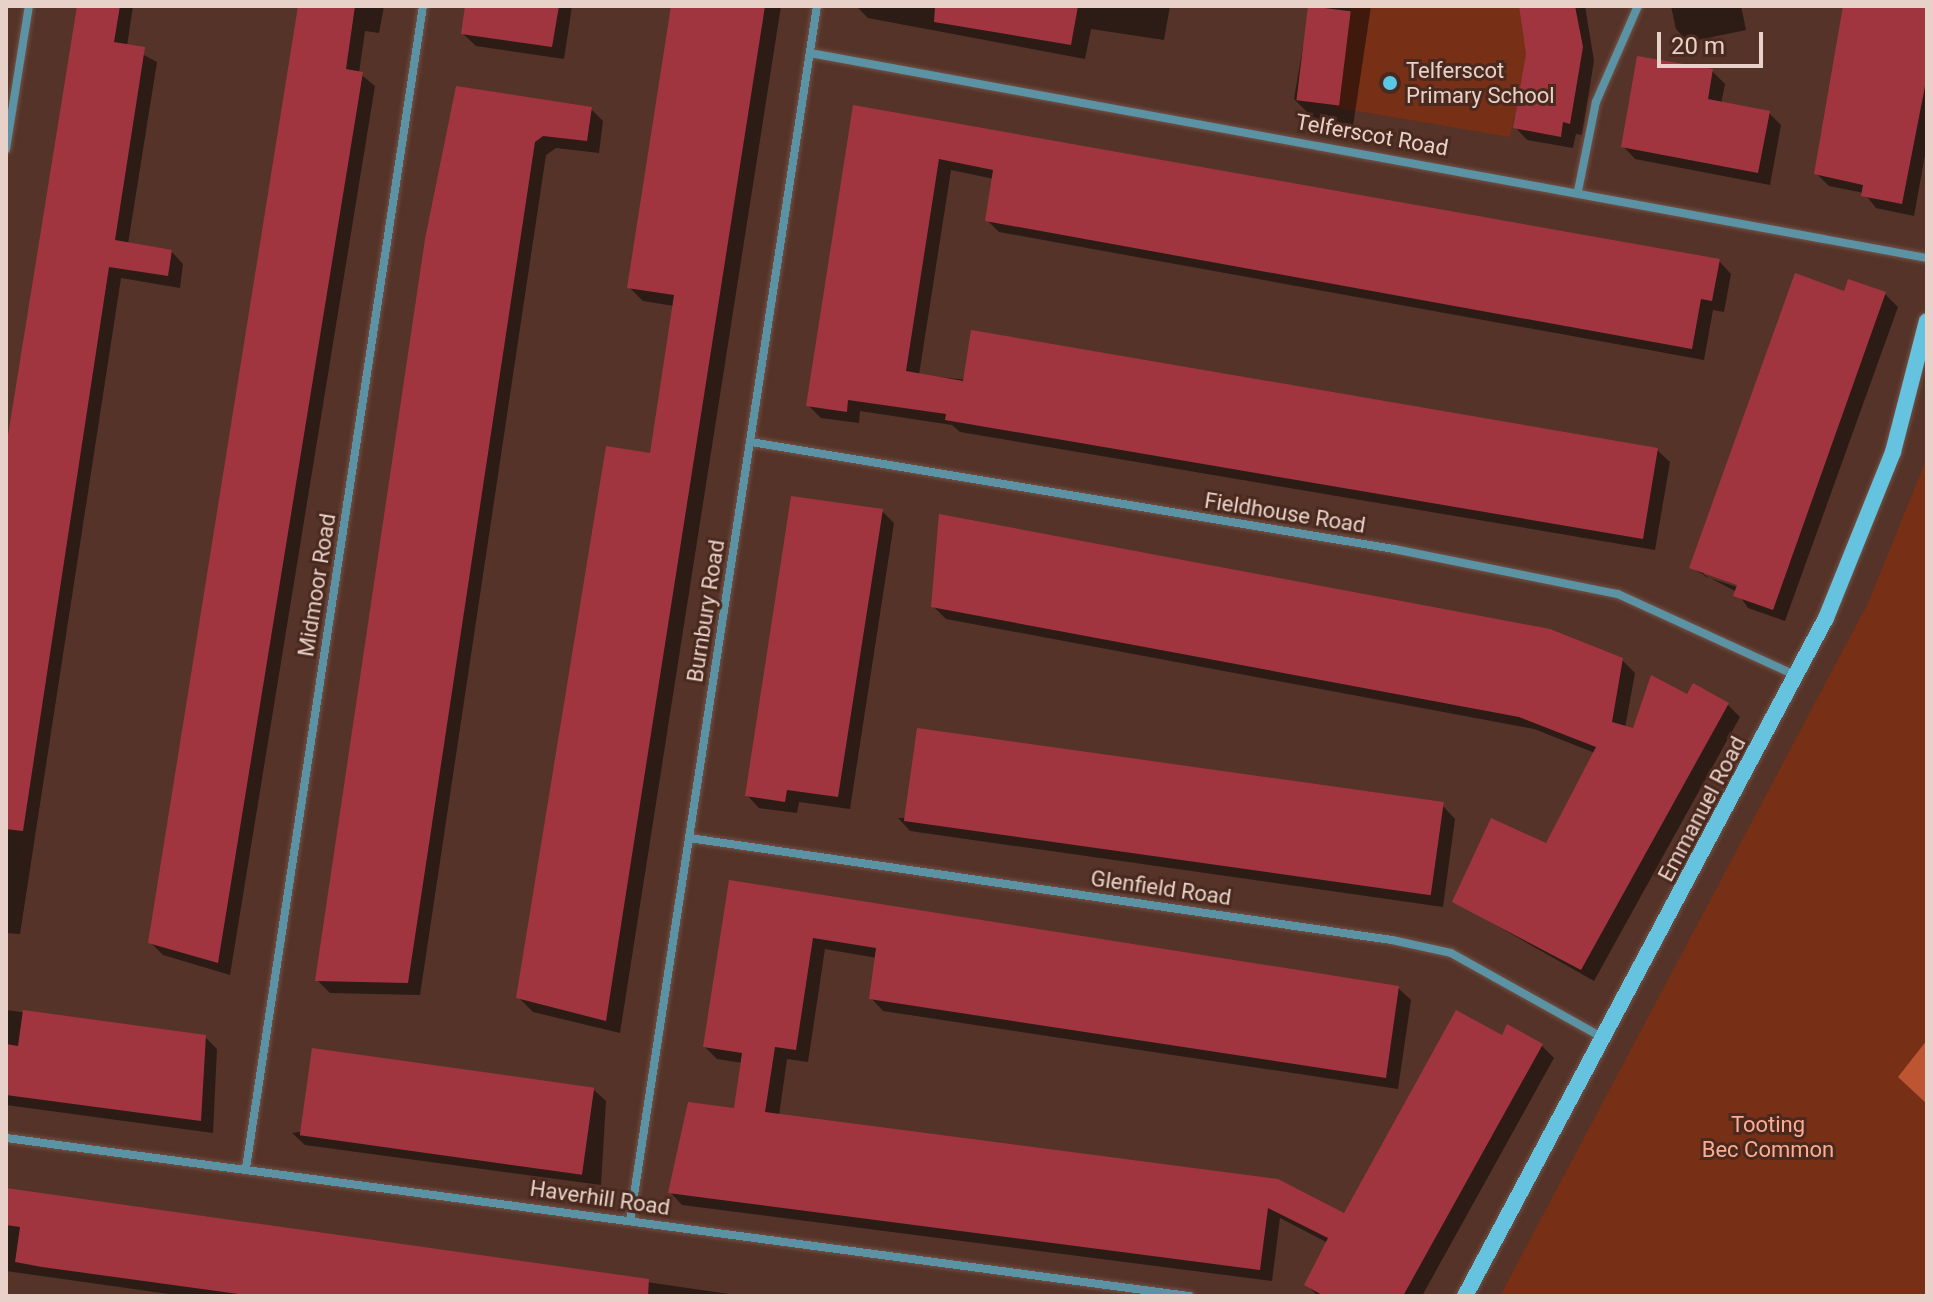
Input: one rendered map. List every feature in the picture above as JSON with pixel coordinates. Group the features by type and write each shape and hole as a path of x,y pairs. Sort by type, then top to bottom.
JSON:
{"street":[{"path":"6,149 29,6"},
{"name":"Midmoor Road","path":"246,1168 423,6"},
{"name":"Burnbury Road","path":"630,1221 817,6"},
{"path":"1578,191 1596,102 1638,6"},
{"name":"Telferscot Road","path":"810,53 1578,191 1927,258"},
{"name":"Emmanuel Road","path":"1465,1296 1606,1039 1797,676 1872,510 1927,321"},
{"name":"Fieldhouse Road","path":"751,442 1618,594 1797,676"},
{"name":"Glenfield Road","path":"689,838 1392,940 1451,953 1606,1039"},
{"name":"Haverhill Road","path":"6,1138 1189,1296"}],"green space":[{"path":"1351,6 1519,6 1529,75 1522,78 1510,137 1334,107"},
{"name":"Tooting Bec Common","path":"1927,458 1927,1296 1500,1296 1868,603"}],"shaded area":[{"path":"1927,1040 1927,1104 1898,1077"}],"building":[{"path":"77,6 120,6 114,42 145,47 115,240 172,250 168,276 109,267 23,831 6,829 6,448"},
{"path":"298,6 355,6 346,69 363,72 218,963 148,943"},
{"path":"465,6 559,6 552,47 461,34"},
{"path":"671,6 765,6 606,1021 516,998 606,446 650,453 674,295 627,288"},
{"path":"935,6 1078,6 1071,45 934,22"},
{"path":"1308,6 1351,11 1339,106 1296,100"},
{"path":"1519,6 1575,6 1583,47 1570,124 1563,122 1561,137 1513,128 1526,54"},
{"path":"1843,6 1927,6 1927,76 1902,204 1861,196 1863,185 1814,174"},
{"path":"1637,56 1713,69 1708,99 1770,111 1758,173 1621,147"},
{"path":"456,86 592,107 587,141 543,136 535,142 408,983 315,981 425,239"},
{"path":"853,105 1720,259 1712,301 1701,299 1692,349 985,221 993,170 939,159 906,371 963,381 971,330 1658,448 1643,539 945,420 946,414 848,400 847,412 806,406"},
{"path":"1795,273 1844,291 1848,279 1886,292 1773,610 1733,596 1737,585 1689,568"},
{"path":"791,496 883,509 838,797 787,790 785,802 745,796"},
{"path":"939,514 1550,629 1623,658 1612,722 1633,728 1651,675 1687,694 1693,683 1729,703 1581,970 1452,902 1491,818 1546,843 1596,747 1519,717 931,607"},
{"path":"917,728 1444,802 1431,895 904,821"},
{"path":"729,880 1399,986 1386,1078 869,999 876,948 813,938 796,1050 775,1047 765,1112 1278,1179 1344,1213 1456,1010 1502,1035 1507,1024 1543,1044 1403,1296 1324,1296 1304,1285 1328,1238 1268,1208 1260,1270 668,1193 688,1102 734,1108 742,1053 703,1047"},
{"path":"23,1010 206,1035 201,1121 6,1095 6,1044 18,1046"},
{"path":"312,1048 594,1088 582,1175 300,1135"},
{"path":"6,1188 649,1279 648,1296 253,1296 42,1267 15,1262 20,1227 6,1225"}],"place":[{"name":"Telferscot Primary School","path":"1390,83"}]}
